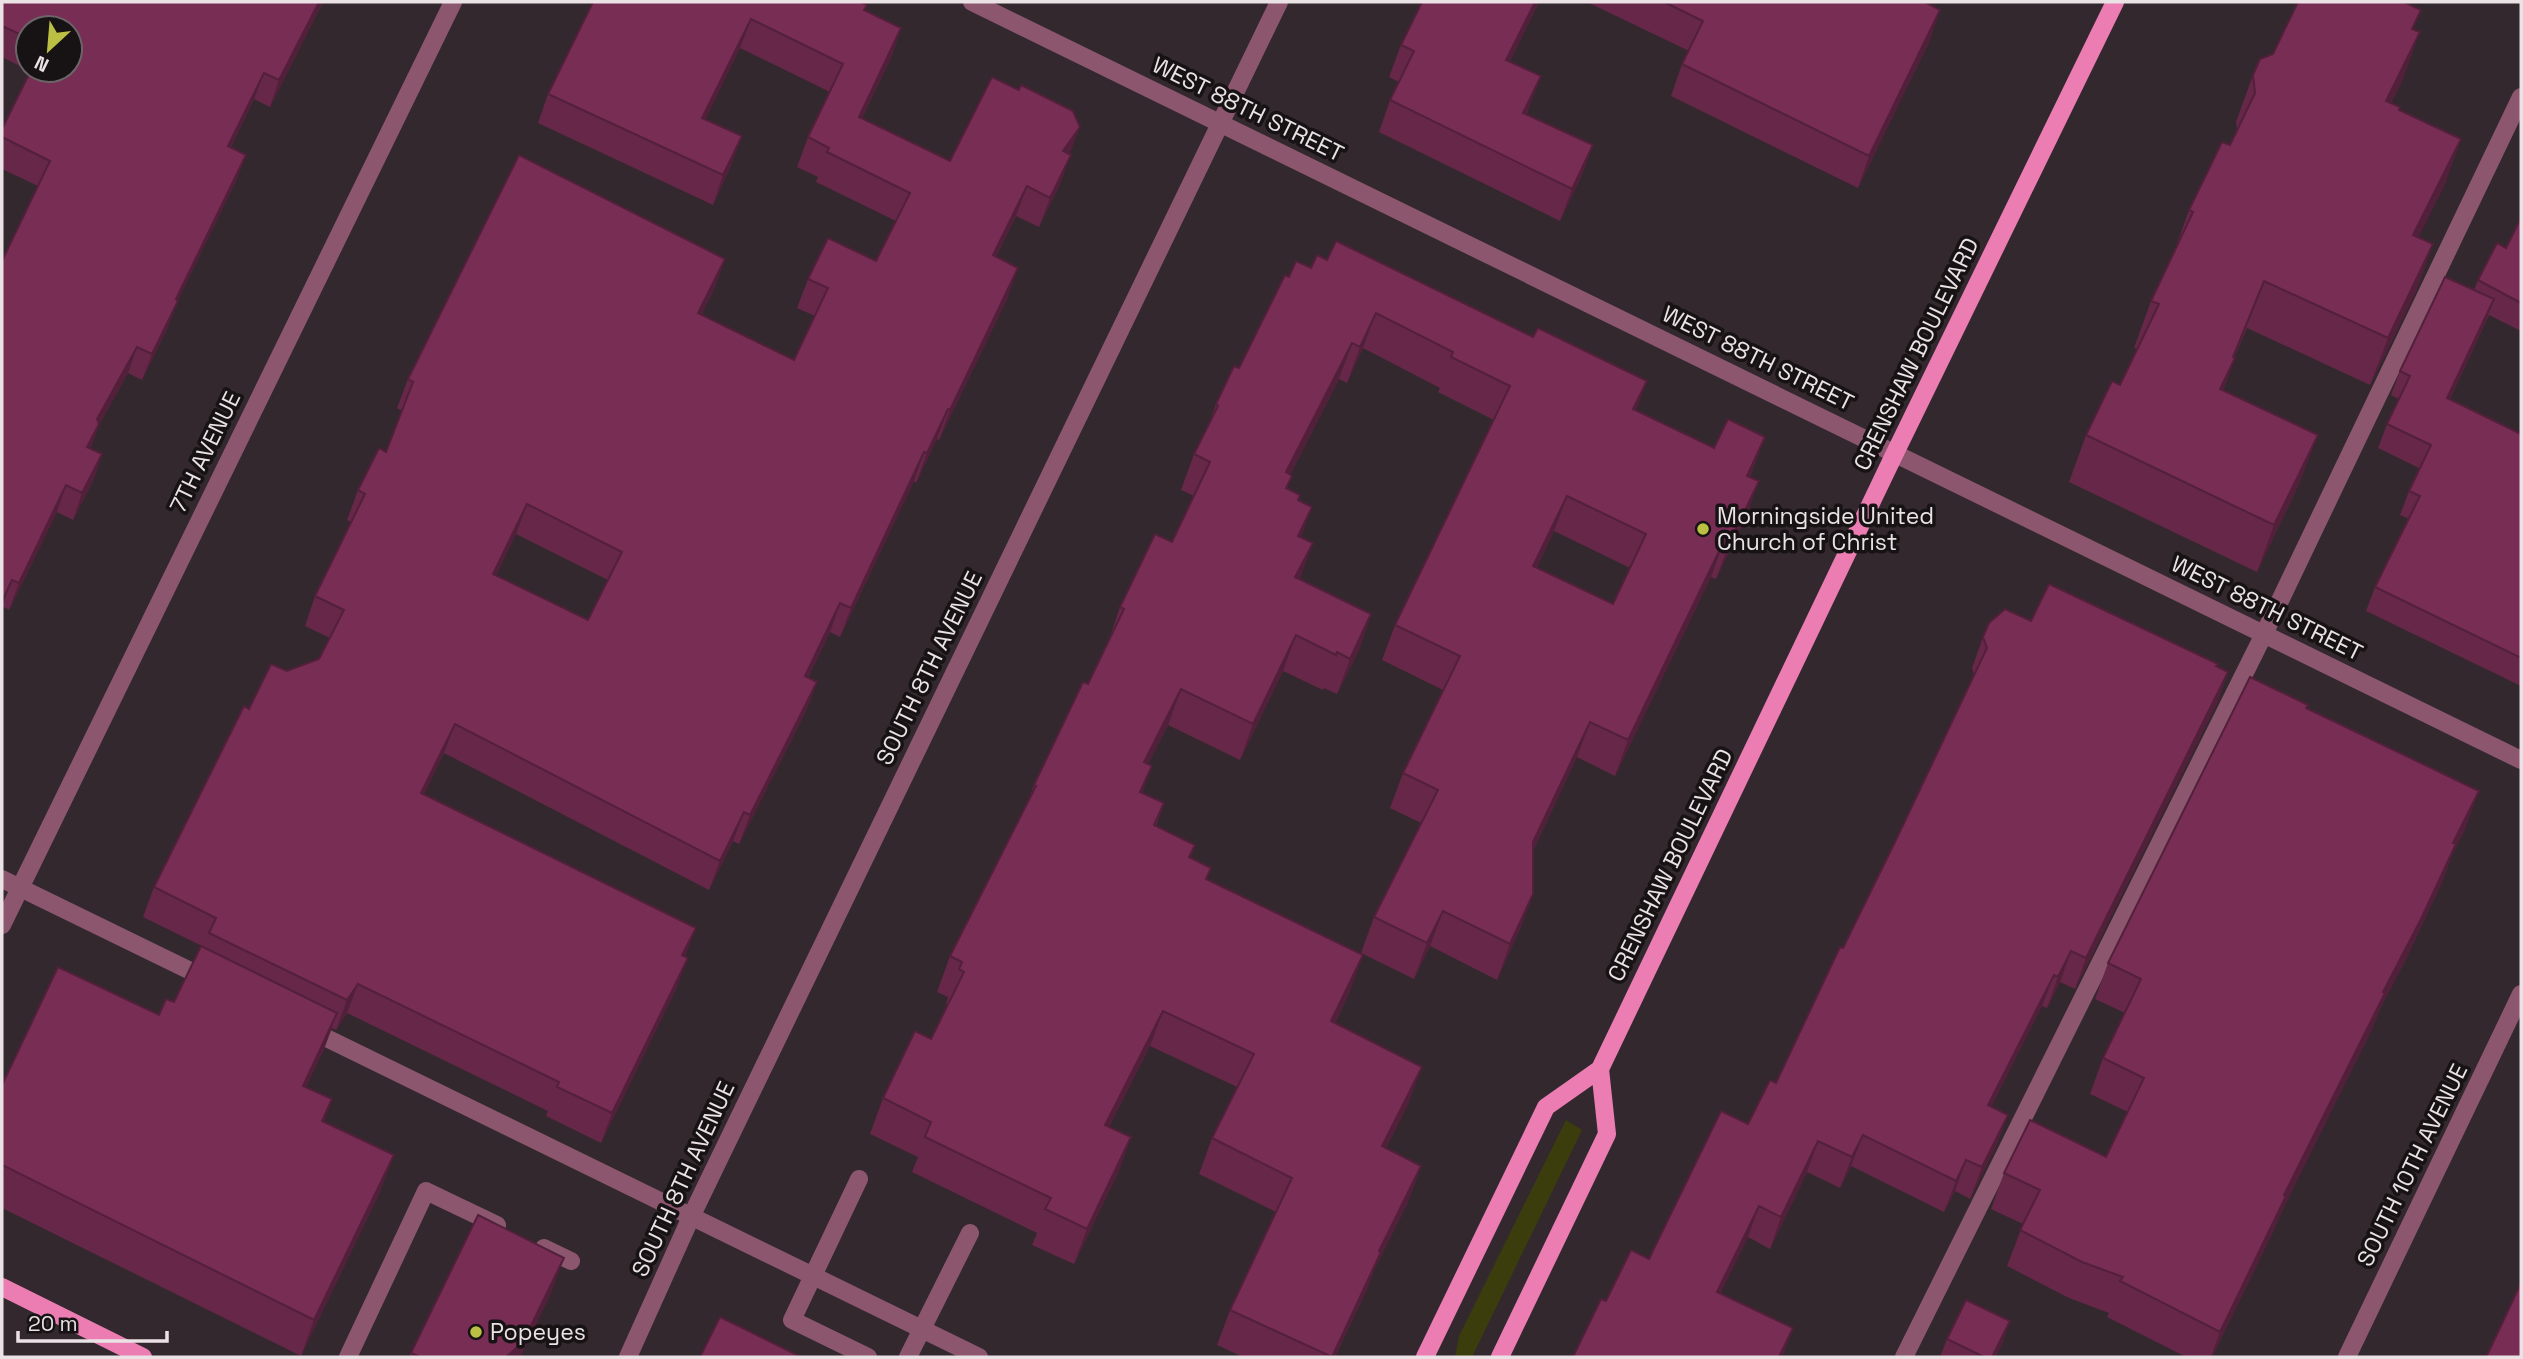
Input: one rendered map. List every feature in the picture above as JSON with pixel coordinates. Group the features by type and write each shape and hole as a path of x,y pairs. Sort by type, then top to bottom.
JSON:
{"main road":[{"name":"CRENSHAW BOULEVARD","path":"1425,1357 1546,1107 1600,1069 2115,2"},
{"path":"1500,1357 1607,1133 1600,1069"},
{"path":"2,1287 144,1357"}],"street":[{"name":"7TH AVENUE","path":"2,925 453,2"},
{"name":"WEST 88TH STREET","path":"972,2 2521,760"},
{"name":"SOUTH 8TH AVENUE","path":"628,1357 691,1217 1279,2"},
{"path":"1904,1357 2264,634 2521,97"},
{"path":"2,879 230,991"},
{"name":"SOUTH 10TH AVENUE","path":"2347,1357 2521,994"},
{"path":"293,1021 979,1357"},
{"path":"859,1179 792,1320 868,1357"},
{"path":"348,1357 426,1191 570,1261"},
{"path":"908,1357 970,1233"}],"shaded area":[{"path":"1566,1120 1582,1130 1472,1357 1455,1357 1459,1336"}],"building":[{"path":"2,2 319,2 279,80 264,73 228,146 246,155 152,354 137,347 97,419 99,424 87,447 102,454 82,493 66,485 19,583 12,580 2,601 2,261 50,161 2,137 2,129 24,84 84,84 84,14 14,14 14,32 2,26"},
{"path":"593,2 861,2 867,5 864,10 901,28 859,117 950,161 992,77 1019,90 1021,85 1073,111 1080,127 1063,151 1071,155 1050,198 1027,186 993,255 1018,268 950,410 948,409 927,453 924,452 851,608 840,603 805,676 817,682 750,815 744,812 720,861 455,724 421,793 696,928 682,955 688,958 612,1113 557,1087 559,1082 358,984 347,1000 209,933 216,918 154,887 244,706 249,709 271,664 287,671 319,659 344,610 315,596 365,494 358,490 379,448 386,452 413,382 408,379 519,155 725,259 698,313 794,360 828,288 808,279 828,238 876,261 910,193 827,152 829,148 808,137 843,64 751,19 702,118 742,136 723,175 548,94","holes":["527,504 622,552 588,620 493,574"]},
{"path":"1422,2 1535,2 1506,60 1541,76 1523,113 1593,145 1572,189 1390,100 1414,51 1401,45"},
{"path":"1664,2 1928,2 1940,10 1869,156 1682,64 1703,21"},
{"path":"2298,2 2404,2 2421,10 2412,29 2420,32 2386,101 2400,107 2399,110 2461,139 2413,235 2433,244 2388,338 2264,281 2233,357 2235,358 2220,389 2318,435 2274,525 2086,435 2112,381 2120,385 2159,304 2151,301 2193,212 2189,210 2222,142 2230,145 2255,93 2253,75 2260,59 2273,54"},
{"path":"2521,218 2521,303 2478,280 2497,243 2506,248"},
{"path":"1336,241 1533,337 1538,328 1647,381 1633,409 1714,448 1728,419 1765,437 1747,476 1759,481 1729,544 1724,541 1628,740 1590,722 1533,842 1533,894 1510,944 1443,911 1427,943 1374,917 1438,790 1403,773 1460,656 1395,625 1510,386 1451,357 1453,352 1376,313 1360,347 1352,343 1286,472 1292,476 1286,488 1300,495 1298,500 1312,507 1298,536 1313,543 1295,577 1371,614 1350,659 1296,635 1253,724 1181,689 1144,762 1152,766 1140,792 1164,803 1154,825 1195,845 1189,857 1211,868 1206,879 1363,955 1331,1021 1422,1067 1382,1146 1421,1166 1379,1251 1381,1252 1332,1357 1230,1310 1292,1178 1212,1138 1254,1054 1163,1011 1105,1125 1131,1137 1087,1229 1045,1209 1051,1198 925,1137 931,1122 883,1098 915,1031 931,1039 964,972 959,969 962,962 950,956 1036,786 1034,785 1083,682 1088,684 1124,609 1120,607 1155,534 1172,542 1210,462 1194,454 1234,366 1239,368 1285,275 1289,277 1296,261 1311,268 1317,255 1327,260","holes":["1567,496 1646,534 1613,604 1533,566"]},
{"path":"2445,277 2494,299 2447,398 2521,434 2521,658 2375,587 2420,496 2409,491 2431,445 2387,424 2410,376 2400,371"},
{"path":"2049,584 2218,664 2216,666 2228,672 2086,958 2071,951 2058,977 2054,975 1988,1105 2008,1115 1982,1167 1966,1160 1956,1181 1863,1135 1852,1157 1818,1141 1781,1217 1759,1206 1717,1292 1793,1328 1779,1357 1573,1357 1601,1299 1606,1301 1631,1250 1649,1259 1721,1111 1748,1124 1770,1080 1776,1083 1987,648 1983,637 1989,623 2005,609 2031,621"},
{"path":"2250,677 2308,705 2306,708 2479,791 2453,843 2456,844 2421,919 2284,1195 2286,1196 2220,1332 2120,1281 2123,1277 2082,1262 2020,1230 2040,1190 2004,1173 2030,1120 2106,1157 2144,1078 2103,1058 2141,979 2108,963"},
{"path":"201,946 337,1013 303,1086 332,1099 322,1121 394,1155 314,1320 2,1165 2,1085 58,967 159,1015 166,999 174,1002"},
{"path":"478,1215 564,1258 523,1342 506,1357 420,1357 411,1353"},
{"path":"2521,1283 2521,1357 2486,1357 2491,1347"},
{"path":"1966,1300 2010,1321 1992,1357 1984,1357 1947,1339"},
{"path":"720,1317 801,1357 700,1357"}],"place":[{"name":"Morningside United Church of Christ","path":"1703,529"},
{"name":"Popeyes","path":"476,1332"}]}
